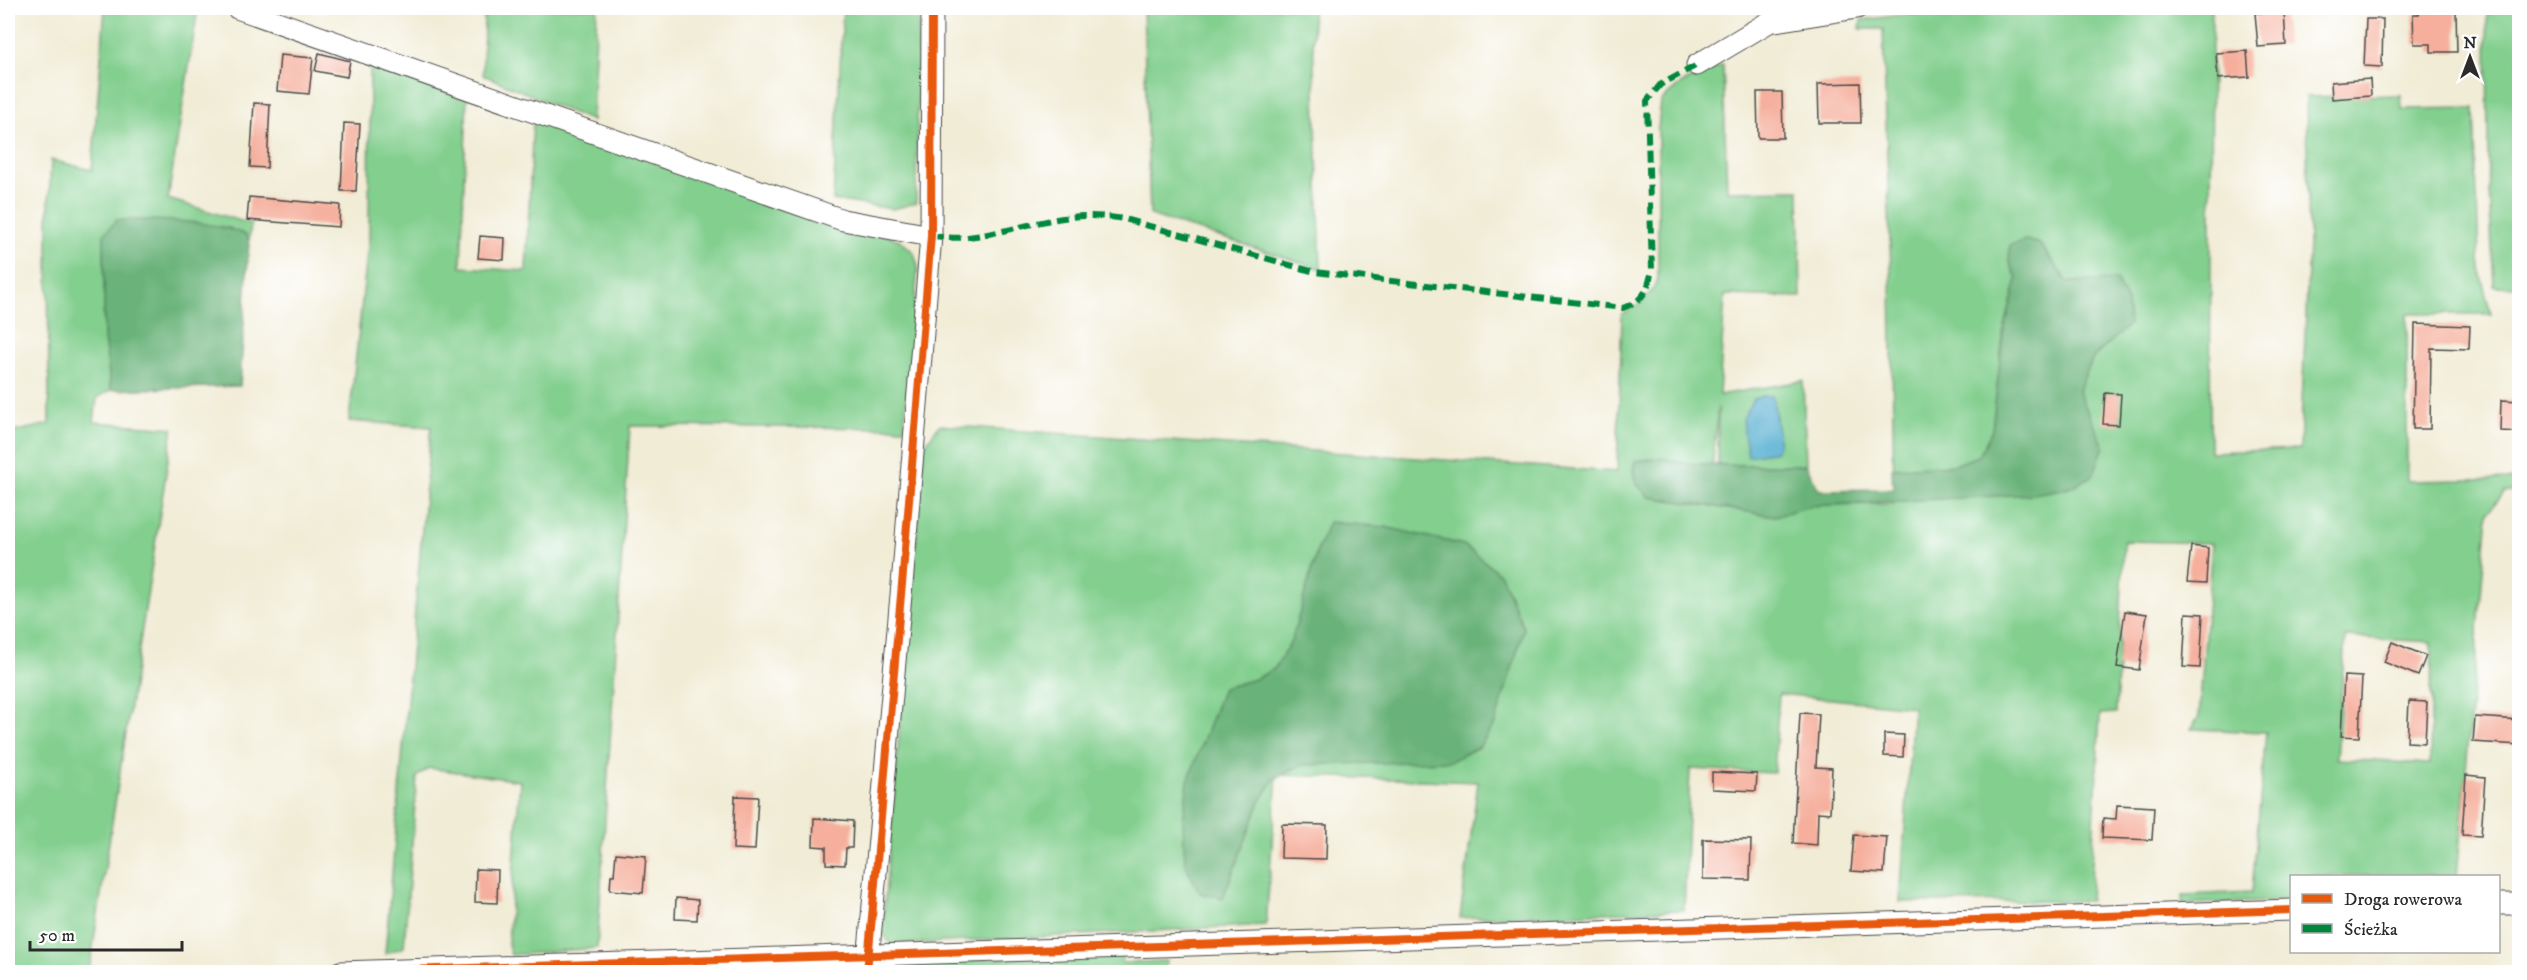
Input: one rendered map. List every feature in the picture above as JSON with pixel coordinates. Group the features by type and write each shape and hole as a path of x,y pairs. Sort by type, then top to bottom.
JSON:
{"street":[{"path":"237,8 843,220 931,236"},
{"path":"868,964 931,236 932,8"},
{"path":"1697,65 1769,22 1857,8"},
{"path":"2500,904 2520,904"},
{"path":"340,972 868,964 2290,910"}],"green space":[{"path":"105,8 198,8 168,199 251,224 249,241 230,228 154,220 103,313 111,390 97,398 94,422 173,428 89,972 8,972 8,433 49,424 48,222 51,160 92,170"},
{"path":"484,8 597,8 592,121 483,75"},
{"path":"843,8 919,8 916,203 893,209 833,200"},
{"path":"1143,8 1312,8 1321,269 1150,215"},
{"path":"1961,8 2212,8 2210,452 2300,449 2309,244 2306,97 2401,95 2402,109 2474,108 2479,259 2491,314 2407,314 2407,481 2519,479 2519,491 2505,492 2488,512 2457,875 2290,875 2290,901 2182,904 2183,895 2252,892 2266,732 2191,729 2199,717 2212,543 2124,541 2116,713 2100,714 2090,901 1900,902 1913,707 1779,694 1774,773 1690,769 1684,910 1460,918 1478,782 1277,775 1266,925 891,945 882,932 924,446 939,425 1617,472 1622,314 1644,300 1658,279 1658,128 1661,101 1682,83 1723,65 1727,191 1799,190 1801,297 1725,295 1719,395 1803,381 1806,465 1718,465 1718,407 1710,490 1806,505 1894,504 1891,275 1883,29 1860,29 1861,20","holes":["2345,637 2432,642 2430,764 2337,759"]},
{"path":"2487,8 2519,8 2519,287 2494,286 2488,173"},
{"path":"370,65 467,96 461,267 526,271 533,119 900,240 914,253 918,266 904,428 630,426 597,948 511,955 508,944 520,781 429,768 417,777 404,947 385,954 431,427 349,421 369,236"},
{"path":"117,220 200,223 246,235 249,241 240,386 111,390 104,338 104,234"},
{"path":"2026,240 2040,244 2067,282 2116,280 2127,302 2129,325 2093,358 2078,391 2104,446 2093,476 2069,488 2033,494 1810,506 1775,516 1649,497 1641,489 1634,477 1635,461 1662,458 1684,463 1718,465 1806,465 1819,490 1893,489 1892,468 1952,465 1979,456 1992,430 2003,334 2017,279 2009,261 2010,245"},
{"path":"1329,522 1385,527 1464,545 1501,575 1524,629 1495,724 1479,747 1451,761 1301,765 1274,779 1260,802 1223,898 1200,893 1185,864 1183,821 1188,781 1223,688 1255,679 1274,669 1292,640 1317,551"},
{"path":"1122,955 1122,963 1166,961 1165,972 883,972 886,966 899,962"}],"water":[{"path":"1773,396 1779,441 1777,451 1748,456 1742,421 1753,399"}],"building":[{"path":"2419,8 2435,8 2435,12 2456,11 2457,52 2431,52 2431,44 2414,44 2413,14 2419,14"},
{"path":"2284,11 2286,45 2258,47 2255,13"},
{"path":"2366,19 2383,19 2382,67 2364,66"},
{"path":"2247,51 2249,77 2218,79 2216,53"},
{"path":"319,53 350,61 347,77 315,71"},
{"path":"280,55 313,58 309,94 277,91"},
{"path":"2370,79 2371,96 2332,99 2331,82"},
{"path":"1860,83 1861,123 1819,123 1818,84"},
{"path":"1757,92 1782,92 1783,138 1758,138"},
{"path":"254,103 270,104 267,168 250,167"},
{"path":"344,123 360,124 356,191 341,191"},
{"path":"249,197 340,205 339,227 247,220"},
{"path":"480,236 505,238 504,260 478,258"},
{"path":"2415,324 2470,326 2469,349 2431,348 2430,429 2413,429"},
{"path":"2105,393 2121,394 2119,425 2103,424"},
{"path":"2501,400 2520,401 2520,432 2500,431"},
{"path":"2191,546 2208,548 2206,583 2187,582"},
{"path":"2125,611 2147,614 2139,670 2117,667"},
{"path":"2186,613 2203,614 2200,668 2183,667"},
{"path":"2392,642 2426,656 2418,676 2384,662"},
{"path":"2344,676 2362,677 2359,737 2341,736"},
{"path":"2409,701 2427,702 2425,743 2407,742"},
{"path":"1800,713 1819,714 1816,767 1832,768 1830,813 1818,812 1817,845 1793,843"},
{"path":"2475,717 2520,720 2520,745 2473,742"},
{"path":"1884,734 1904,735 1903,757 1884,756"},
{"path":"1712,772 1757,774 1756,791 1712,789"},
{"path":"2466,775 2485,777 2481,836 2462,835"},
{"path":"735,796 758,797 755,850 733,849"},
{"path":"2117,805 2154,807 2152,840 2102,838 2103,818 2116,819"},
{"path":"814,818 853,821 852,848 846,848 845,865 826,864 826,847 813,846"},
{"path":"1282,824 1327,825 1326,859 1281,858"},
{"path":"1854,835 1887,837 1884,873 1851,871"},
{"path":"1703,839 1751,840 1750,880 1703,879"},
{"path":"616,853 646,856 643,893 610,890"},
{"path":"476,869 498,870 497,903 475,902"},
{"path":"676,898 698,900 697,920 675,919"}],"marked path":[{"path":"931,236 963,238 1063,218 1102,216 1124,219 1315,272 1623,308 1641,298 1652,270 1647,101 1660,85 1697,65"}],"cycle path":[{"path":"867,972 931,236 932,8"},
{"path":"340,972 2290,910"}]}
